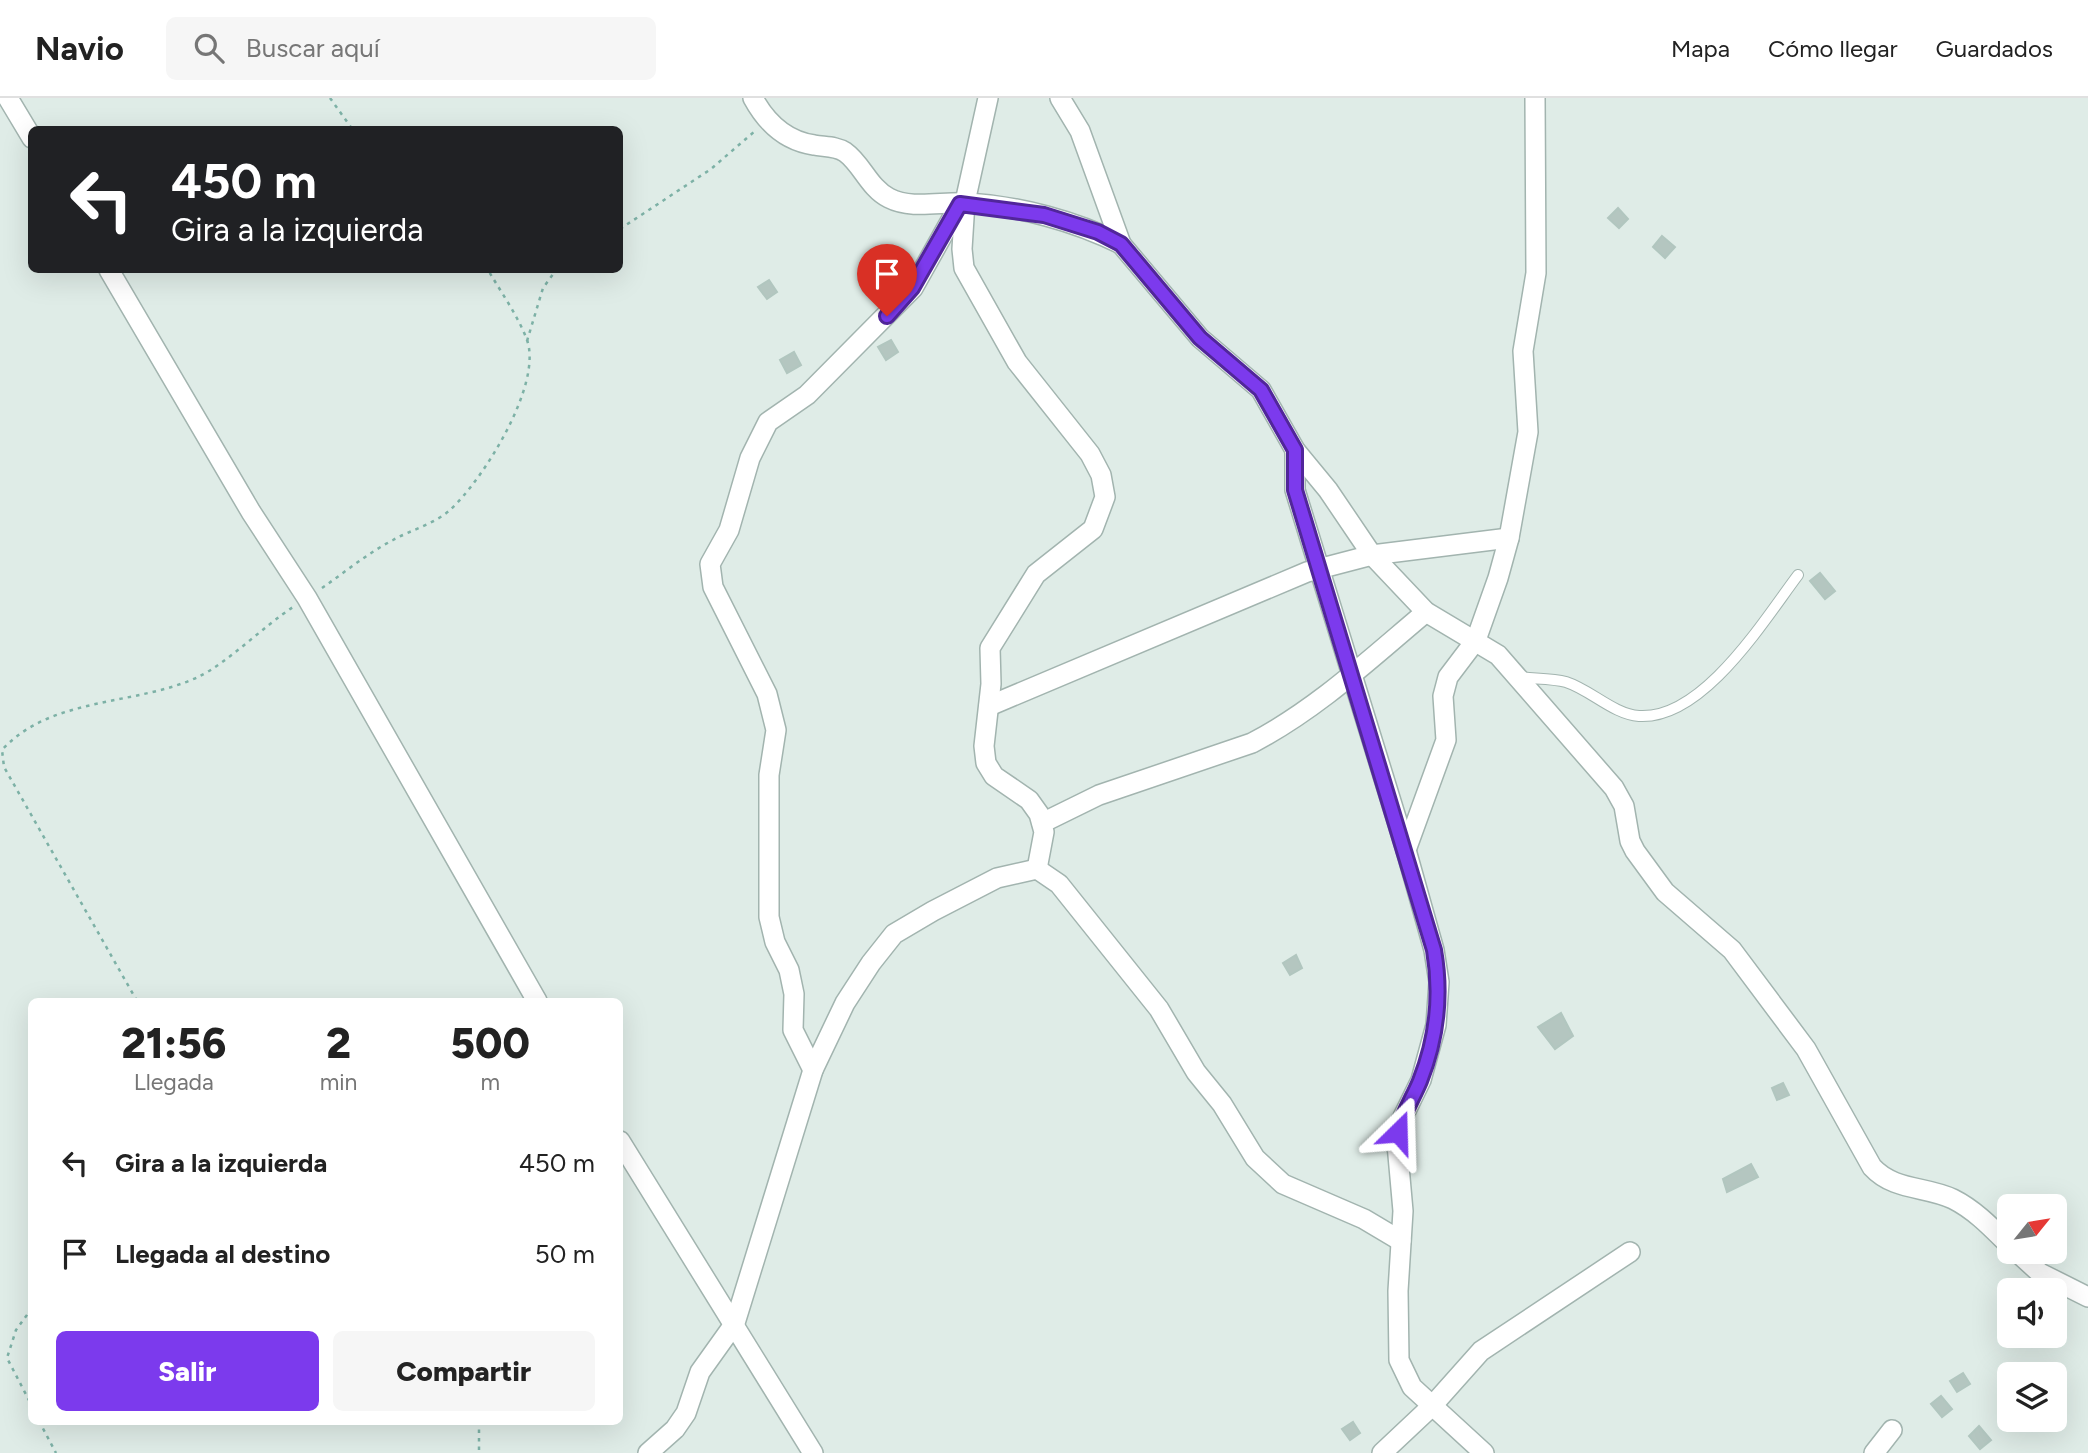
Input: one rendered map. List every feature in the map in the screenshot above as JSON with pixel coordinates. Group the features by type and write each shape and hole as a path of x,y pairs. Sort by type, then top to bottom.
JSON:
{"street":[{"path":"8,98 28,131"},
{"path":"753,98 767,119 784,134 810,145 846,152 881,194 890,199 900,202 963,203 1044,215 1098,232 1121,244"},
{"path":"988,98 963,203 964,268 1017,362 1090,454 1101,475 1105,497 1093,528 1036,574 993,640 985,727 986,763 994,776 1029,800 1042,823 1044,832 1037,869"},
{"path":"1060,98 1080,131 1121,244 1200,338 1261,390 1295,450 1328,490 1372,555 1426,612 1498,655 1614,788 1624,806 1630,841 1650,873 1674,901 1732,950 1806,1049 1872,1167 1881,1177 1897,1185 1952,1198 1974,1211 1997,1233"},
{"path":"1406,850 1446,740 1443,696 1448,677 1476,640 1509,538 1528,432 1523,351 1536,273 1535,98"},
{"path":"813,1070 793,1030 794,994 789,970 775,943 769,918 769,775 776,730 767,694 713,587 710,564 732,520 750,458 768,422 807,395 912,288 963,203"},
{"path":"111,273 251,512 307,598 535,998"},
{"path":"1295,450 1295,490 1406,850 1434,950 1440,1003 1421,1080 1398,1132 1403,1211 1399,1360 1412,1387 1484,1453"},
{"path":"989,706 1319,568 1372,555 1460,547 1509,538"},
{"path":"1042,823 1099,795 1252,743 1296,717 1351,676 1426,612"},
{"path":"648,1453 675,1429 686,1413 700,1372 735,1324 813,1070 845,1003 894,934 997,878 1037,869 1059,884 1160,1009 1196,1072 1222,1104 1255,1158 1283,1184 1364,1219 1401,1241"},
{"path":"623,1146 813,1453"},
{"path":"1382,1453 1432,1406 1481,1351 1630,1252"},
{"path":"2030,1264 2040,1273 2088,1297"},
{"path":"1874,1453 1892,1430"}],"lane":[{"path":"1518,677 1565,682 1637,716 1664,713 1694,696 1729,668 1798,575"}],"path":[{"path":"330,98 350,126"},
{"path":"623,227 711,169 767,119"},
{"path":"135,998 4,767 2,750 13,738 41,721 81,708 149,694 200,676 269,623 392,540 449,510 486,464 517,408 530,362 527,341 490,273"},
{"path":"527,341 543,288 554,273"},
{"path":"28,1314 16,1330 7,1358 28,1398"},
{"path":"41,1425 56,1453"},
{"path":"479,1425 479,1453"}],"building":[{"path":"1618,208 1628,219 1619,228 1608,218"},
{"path":"1662,236 1675,247 1665,258 1653,247"},
{"path":"769,280 777,292 767,299 758,287"},
{"path":"891,340 898,352 886,360 878,347"},
{"path":"794,352 801,365 787,373 780,360"},
{"path":"1820,573 1835,591 1825,599 1810,581"},
{"path":"1296,955 1302,968 1290,975 1283,963"},
{"path":"1561,1013 1573,1036 1555,1049 1538,1027"},
{"path":"1783,1083 1789,1095 1777,1100 1772,1088"},
{"path":"1751,1164 1758,1177 1727,1192 1723,1179"},
{"path":"1963,1373 1970,1384 1957,1392 1950,1381"},
{"path":"1941,1396 1952,1409 1942,1417 1931,1404"},
{"path":"1353,1422 1360,1433 1350,1440 1342,1429"},
{"path":"1979,1426 1991,1440 1980,1449 1969,1436"}],"route":[{"path":"887,316 912,288 960,204 965,202 1044,215 1098,232 1121,244 1200,338 1261,390 1295,450 1295,490 1406,850 1434,950 1440,1003 1436,1025 1421,1080 1398,1132"}]}
